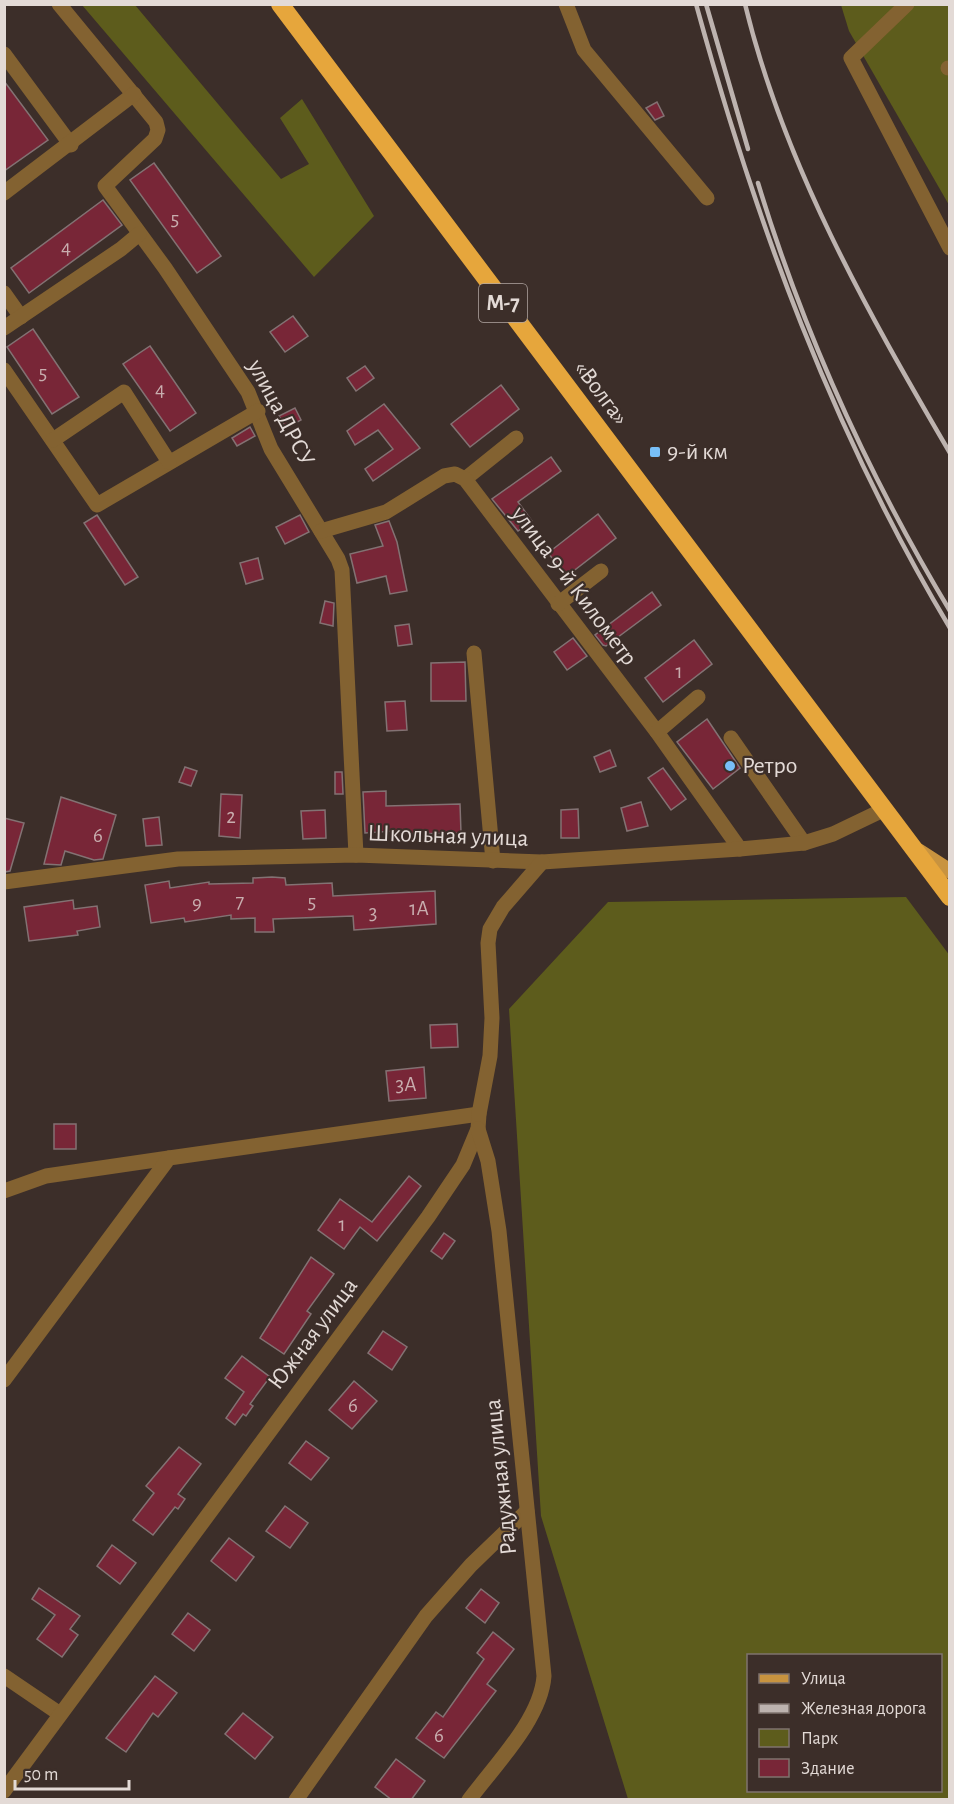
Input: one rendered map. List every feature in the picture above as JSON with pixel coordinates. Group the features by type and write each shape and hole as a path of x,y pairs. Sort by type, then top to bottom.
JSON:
{"highway":[{"name":"«Волга»","path":"280,4 883,810"},
{"name":"М-7","path":"883,810 950,897"}],"main road":[{"path":"908,843 950,871"}],"street":[{"name":"улица ДРСУ","path":"59,4 156,122 158,130 155,139 115,174 105,186 248,392 258,411 271,449 342,570 356,855"},
{"path":"566,4 585,50 707,198"},
{"path":"907,4 851,58 950,248"},
{"path":"4,54 71,145"},
{"path":"4,193 71,145 134,94"},
{"path":"4,328 121,249 139,234"},
{"path":"4,293 21,317"},
{"path":"4,370 97,505 258,411"},
{"path":"52,440 124,392 169,462"},
{"path":"321,531 386,512 444,476 455,474 465,479 516,438"},
{"name":"улица 9-й Километр","path":"465,479 657,732 740,849"},
{"path":"558,604 601,571"},
{"path":"474,653 493,861"},
{"path":"657,732 698,697"},
{"path":"730,738 804,843"},
{"name":"Школьная улица","path":"4,882 178,859 356,855 542,862 740,849 804,843 833,834 883,810"},
{"name":"Южная улица","path":"4,1791 428,1217 463,1165 478,1122 490,1056 492,1018 488,943 490,930 500,912 542,862"},
{"path":"4,1191 45,1176 169,1158 478,1122"},
{"name":"Радужная улица","path":"469,1800 532,1716 543,1692 544,1676 499,1231 488,1161 478,1122"},
{"path":"4,1380 169,1158"},
{"path":"296,1800 426,1616 471,1565 527,1510"},
{"path":"4,1676 60,1714"}],"green space":[{"path":"82,5 135,5 281,179 309,164 280,118 302,99 374,216 314,277"},
{"path":"841,5 949,5 949,205 849,31"},
{"path":"906,897 950,956 949,1799 628,1799 541,1516 509,1009 608,902"}],"building":[{"path":"4,81 48,140 4,171"},
{"path":"657,102 664,116 655,120 646,108"},
{"path":"154,163 221,256 197,273 130,180"},
{"path":"103,200 122,225 29,293 11,268"},
{"path":"293,316 308,336 285,352 270,332"},
{"path":"33,329 79,397 52,414 7,347"},
{"path":"150,346 196,413 170,431 123,364"},
{"path":"365,366 374,378 356,391 347,378"},
{"path":"501,385 519,409 470,447 451,424"},
{"path":"384,404 420,448 373,481 365,469 393,449 378,430 355,445 347,431"},
{"path":"295,408 301,420 286,428 279,416"},
{"path":"250,427 255,436 237,446 232,438"},
{"path":"551,457 561,471 518,502 532,521 518,531 492,499"},
{"path":"598,514 616,538 567,576 548,553"},
{"path":"97,515 138,577 125,585 84,523"},
{"path":"300,515 309,532 285,544 276,527"},
{"path":"389,521 397,542 407,591 390,594 386,576 357,583 350,554 383,546 375,525"},
{"path":"258,558 263,579 246,584 240,563"},
{"path":"652,592 661,605 606,646 603,645 595,635"},
{"path":"325,601 334,603 333,626 320,623"},
{"path":"409,624 412,644 398,646 395,626"},
{"path":"573,638 587,656 567,670 554,652"},
{"path":"694,640 712,664 663,702 645,678"},
{"path":"465,662 466,701 431,701 431,663"},
{"path":"405,701 407,730 387,731 385,702"},
{"path":"707,719 740,768 713,789 677,742"},
{"path":"610,750 616,766 600,772 594,757"},
{"path":"185,767 197,771 191,786 179,782"},
{"path":"663,768 686,799 671,810 648,778"},
{"path":"335,772 342,772 343,794 335,794"},
{"path":"386,791 386,806 460,804 461,833 408,834 408,830 365,833 363,792"},
{"path":"221,794 242,795 240,838 219,836"},
{"path":"61,797 116,815 103,859 94,860 65,851 61,865 44,864"},
{"path":"641,802 648,826 627,831 621,808"},
{"path":"578,809 579,838 561,838 561,810"},
{"path":"325,810 326,838 303,839 301,811"},
{"path":"159,817 162,845 146,846 143,819"},
{"path":"4,818 24,823 10,871 4,872"},
{"path":"253,878 285,878 286,885 332,883 333,896 435,891 436,924 354,930 353,916 273,919 274,932 255,932 255,918 231,919 231,915 185,922 184,918 151,923 145,885 169,881 170,888 209,882 209,884 253,883"},
{"path":"73,900 74,909 97,906 100,927 77,931 78,935 29,941 24,907"},
{"path":"457,1024 458,1047 431,1048 430,1025"},
{"path":"424,1067 426,1098 389,1101 386,1071"},
{"path":"54,1124 76,1124 76,1149 54,1149"},
{"path":"409,1176 421,1186 377,1241 360,1227 344,1249 318,1230 340,1199 372,1222"},
{"path":"444,1233 455,1241 442,1259 431,1251"},
{"path":"311,1257 334,1274 307,1311 311,1314 284,1354 260,1338"},
{"path":"383,1331 407,1347 392,1370 368,1353"},
{"path":"242,1356 270,1377 250,1404 253,1406 246,1416 243,1414 235,1425 226,1418 244,1392 225,1378"},
{"path":"354,1381 377,1401 352,1429 329,1410"},
{"path":"306,1441 329,1458 311,1480 289,1463"},
{"path":"179,1447 201,1464 178,1494 185,1499 178,1509 175,1507 153,1535 133,1520 154,1493 146,1486"},
{"path":"285,1506 308,1523 290,1548 266,1531"},
{"path":"229,1538 254,1557 236,1581 211,1561"},
{"path":"112,1545 136,1563 120,1584 97,1566"},
{"path":"39,1588 80,1616 70,1629 78,1635 62,1657 37,1639 55,1615 32,1599"},
{"path":"481,1589 499,1603 485,1623 466,1608"},
{"path":"188,1613 210,1630 194,1651 172,1634"},
{"path":"493,1632 514,1649 487,1684 496,1691 444,1758 416,1738 436,1712 443,1717 484,1659 477,1653"},
{"path":"155,1676 177,1693 158,1717 153,1713 126,1752 106,1738"},
{"path":"243,1713 273,1737 255,1759 225,1734"},
{"path":"396,1759 425,1781 411,1800 392,1800 375,1787"}],"railway":[{"path":"696,4 745,166 802,325 869,479 950,628"},
{"path":"706,4 748,149"},
{"path":"745,4 782,122 831,236 888,346 950,453"},
{"path":"758,183 796,294 841,403 893,509 950,611"}],"place":[{"name":"9-й км","path":"655,452"},
{"name":"Ретро","path":"730,766"}]}
